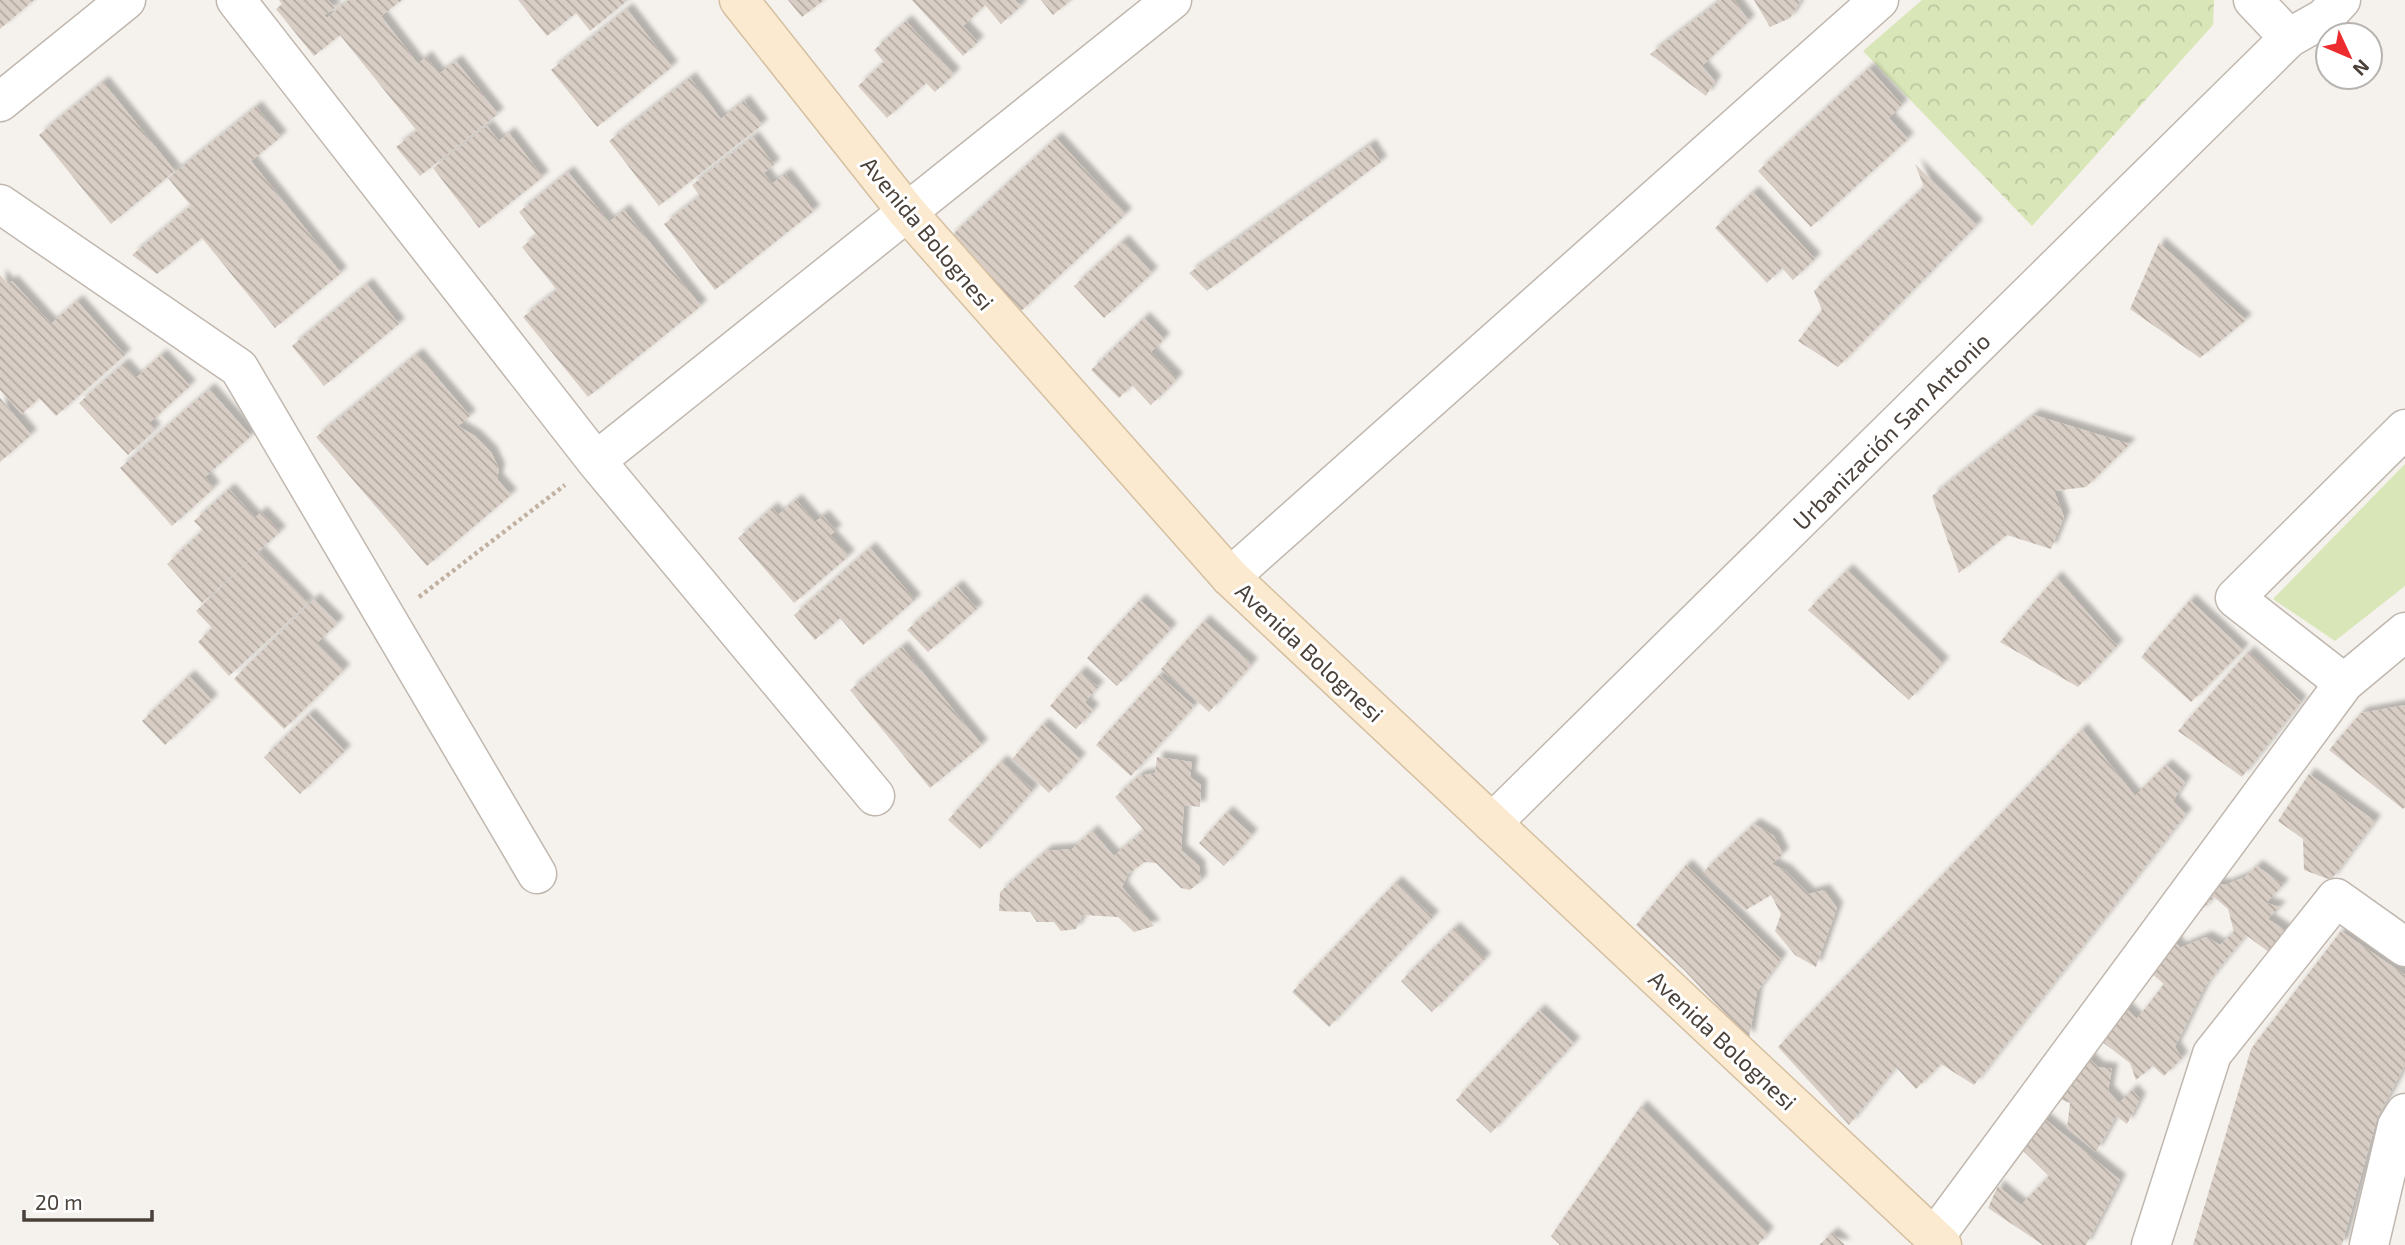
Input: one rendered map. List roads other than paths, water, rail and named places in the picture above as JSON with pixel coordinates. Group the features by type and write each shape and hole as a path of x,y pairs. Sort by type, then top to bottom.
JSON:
{"main road":[{"name":"Avenida Bolognesi","path":"739,0 907,212 1230,577 1938,1241"}],"street":[{"path":"0,102 126,0"},
{"path":"236,0 596,461 876,796"},
{"path":"596,461 1172,0"},
{"path":"1230,577 1879,0"},
{"path":"2253,0 2289,38"},
{"name":"Urbanización San Antonio","path":"1492,823 2289,38 2324,18 2341,0"},
{"path":"0,205 239,368 537,874"},
{"path":"2344,683 2235,598 2405,429"},
{"path":"1938,1241 2344,683 2405,632"},
{"path":"2151,1245 2212,1054 2336,898 2405,947"},
{"path":"2369,1245 2397,1126 2405,1113"}]}
